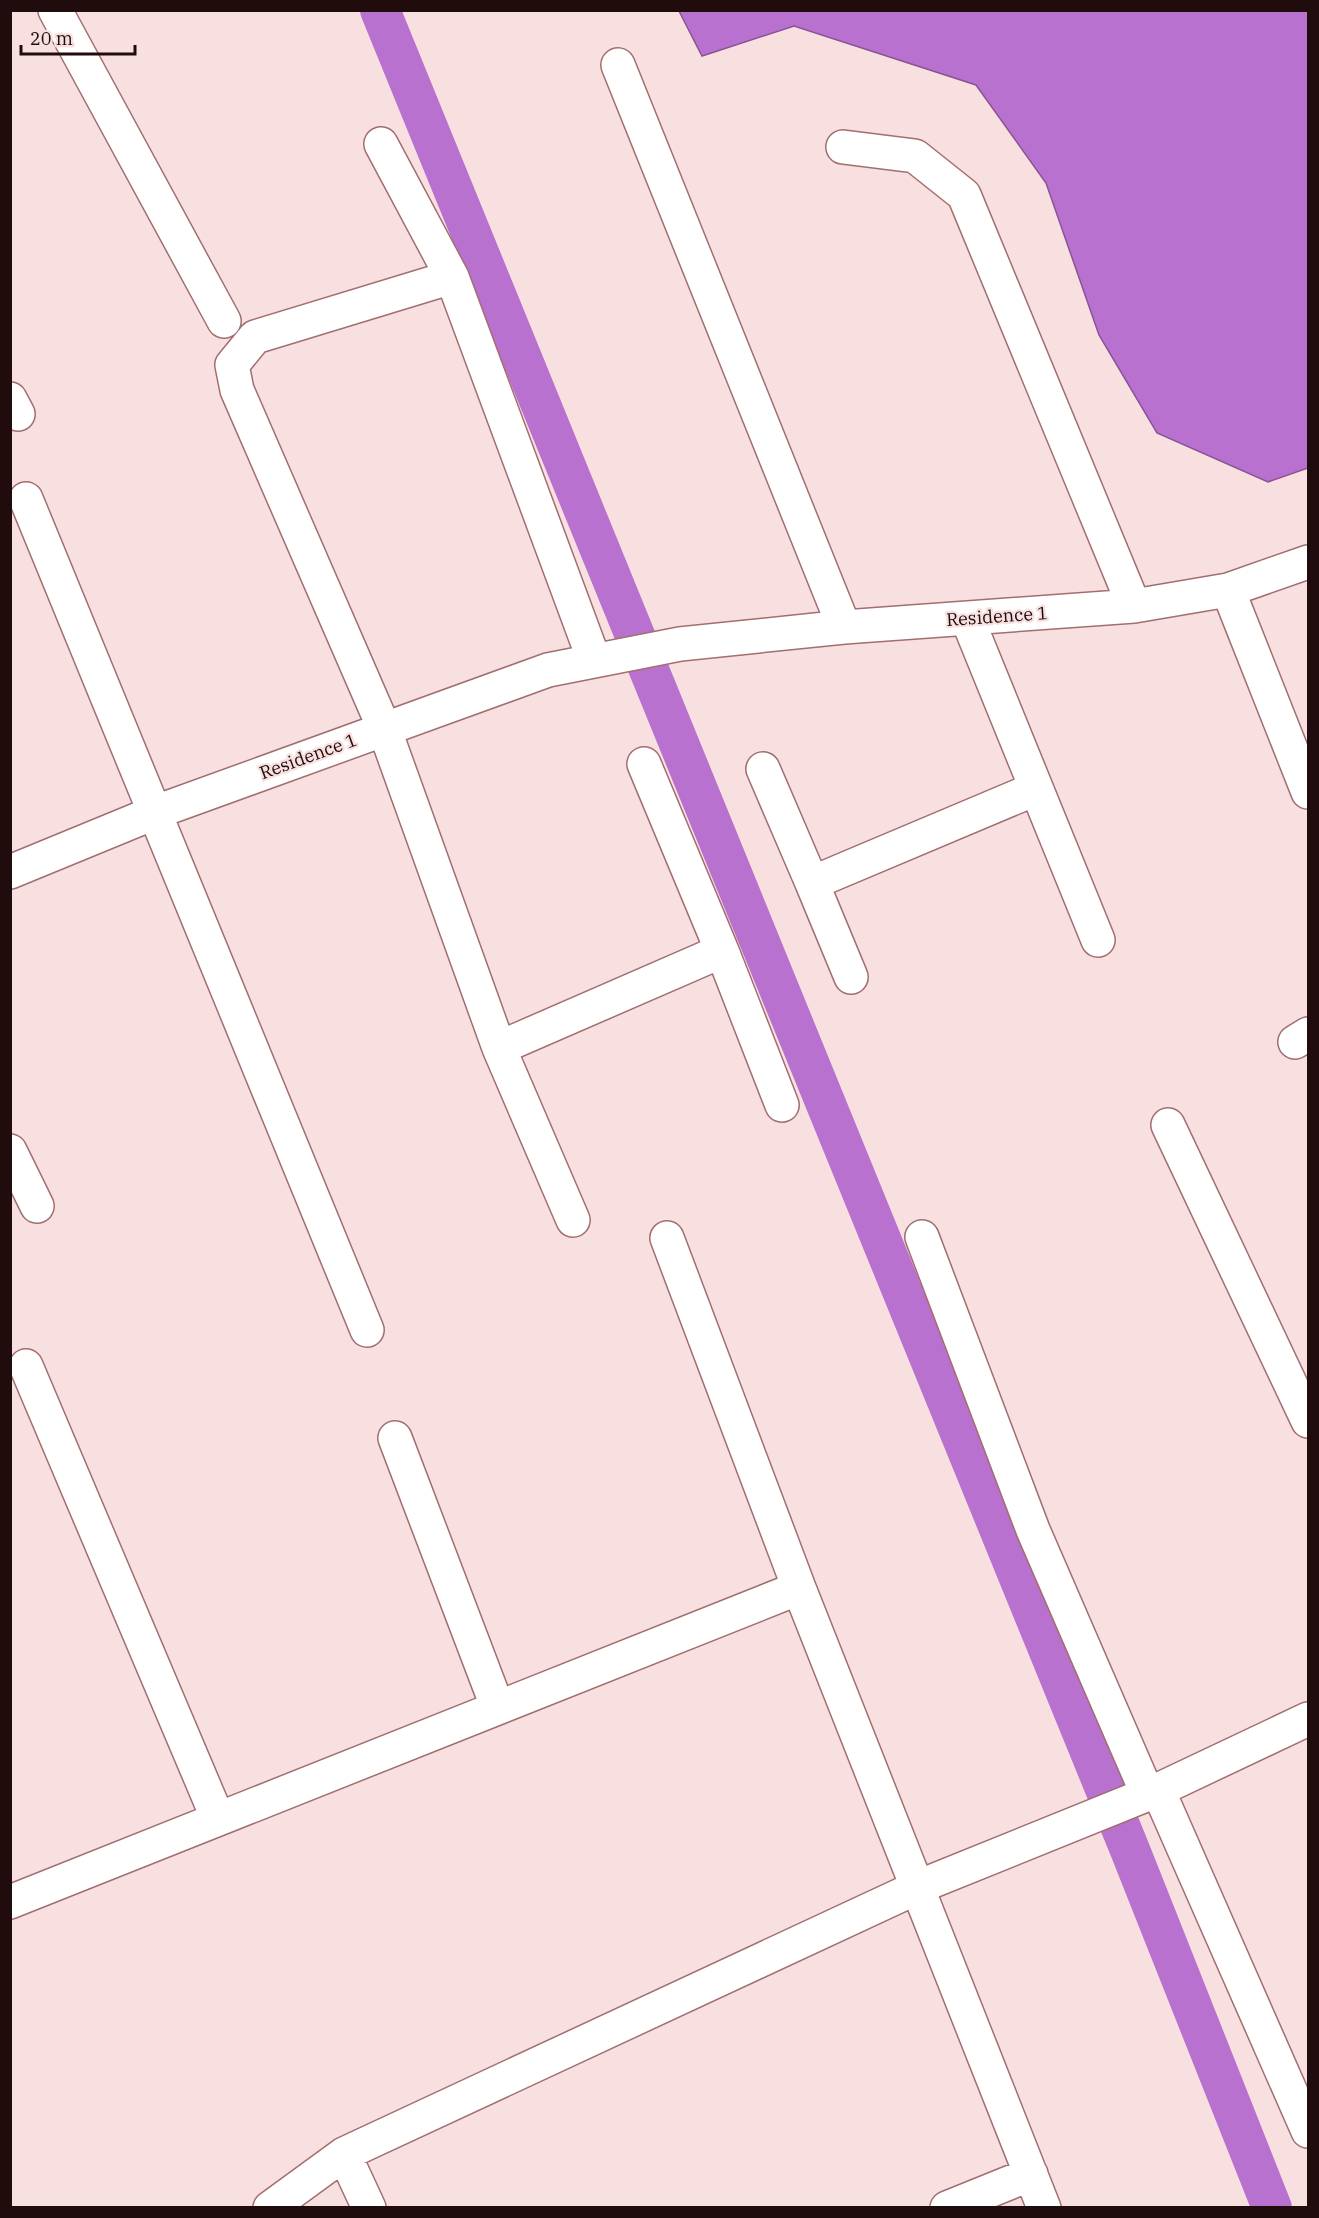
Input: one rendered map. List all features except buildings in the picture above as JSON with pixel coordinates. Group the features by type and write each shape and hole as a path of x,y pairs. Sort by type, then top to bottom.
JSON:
{"street":[{"path":"56,10 224,321"},
{"path":"618,66 844,627"},
{"path":"381,144 452,277 602,659"},
{"path":"843,147 915,156 964,195 1134,606"},
{"path":"452,277 255,337 232,365 237,390 384,728 499,1048 573,1220"},
{"path":"26,500 367,1330"},
{"name":"Residence 1","path":"10,872 156,812 548,670 680,644 844,627 1134,606 1228,590 1308,562"},
{"path":"1228,590 1308,792"},
{"path":"967,618 1098,940"},
{"path":"644,764 722,951 782,1105"},
{"path":"764,769 851,976"},
{"path":"812,883 1035,789"},
{"path":"499,1048 722,951"},
{"path":"1168,1125 1308,1421"},
{"path":"10,1151 37,1206"},
{"path":"922,1237 1033,1530 1149,1793 1308,2131"},
{"path":"667,1238 799,1588 1044,2208"},
{"path":"26,1366 218,1819"},
{"path":"395,1438 497,1706"},
{"path":"10,1902 497,1706 799,1588"},
{"path":"270,2208 344,2154 918,1887 1149,1793 1308,1719"},
{"path":"344,2154 369,2208"},
{"path":"947,2208 1031,2174"}],"shaded area":[{"path":"679,11 1308,11 1308,468 1268,482 1157,433 1099,335 1046,183 976,85 794,26 702,56"}],"waterway":[{"path":"380,10 1130,1850 1272,2208"}]}
